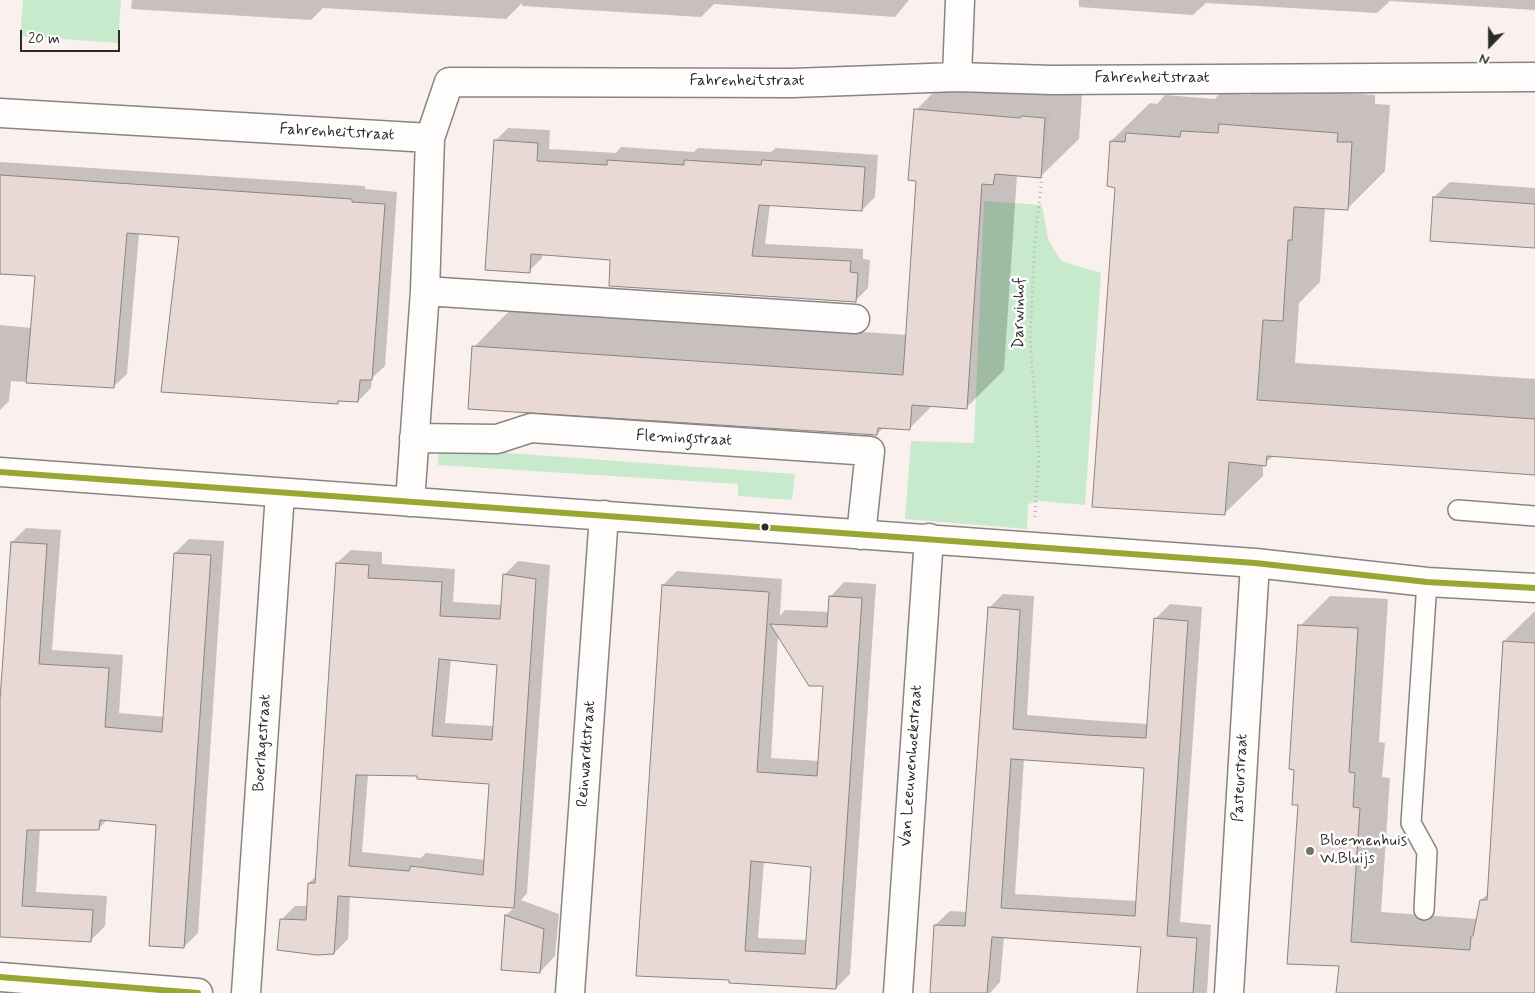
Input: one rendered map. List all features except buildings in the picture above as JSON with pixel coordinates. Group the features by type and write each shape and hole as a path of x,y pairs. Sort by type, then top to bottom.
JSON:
{"street":[{"path":"958,77 960,0"},
{"name":"Fahrenheitstraat","path":"0,113 430,138 449,82 793,82 958,77 1052,80 1535,77"},
{"path":"410,502 425,292 430,138"},
{"path":"425,292 856,319"},
{"name":"Flemingstraat","path":"414,438 497,439 531,428 870,451 861,535"},
{"path":"0,472 861,535 929,538 1032,548 1255,563 1427,582 1535,588"},
{"name":"Boerlagestraat","path":"246,993 280,493"},
{"name":"Reinwardtstraat","path":"570,993 604,515"},
{"name":"Van Leeuwenhoekstraat","path":"898,993 929,538"},
{"name":"Pasteurstraat","path":"1229,993 1255,563"},
{"path":"0,977 198,993"}],"lane":[{"path":"1458,510 1535,516"},
{"path":"1424,910 1427,852 1411,823 1427,582"}],"path":[{"name":"Darwinhof","path":"1032,548 1039,456 1030,339 1034,260 1052,80"}],"green space":[{"path":"23,0 121,0 118,43 20,36"},
{"path":"984,201 1042,205 1048,239 1061,261 1101,273 1085,505 1039,501 1028,504 1027,529 905,519 911,441 974,443"},
{"path":"439,448 795,474 792,500 738,496 738,484 438,465"}],"transit line":[{"path":"0,472 1255,563 1427,582 1535,588"},
{"path":"0,977 198,993"}],"place":[{"name":"Bloemenhuis W.Bluijs","path":"1310,851"}]}
